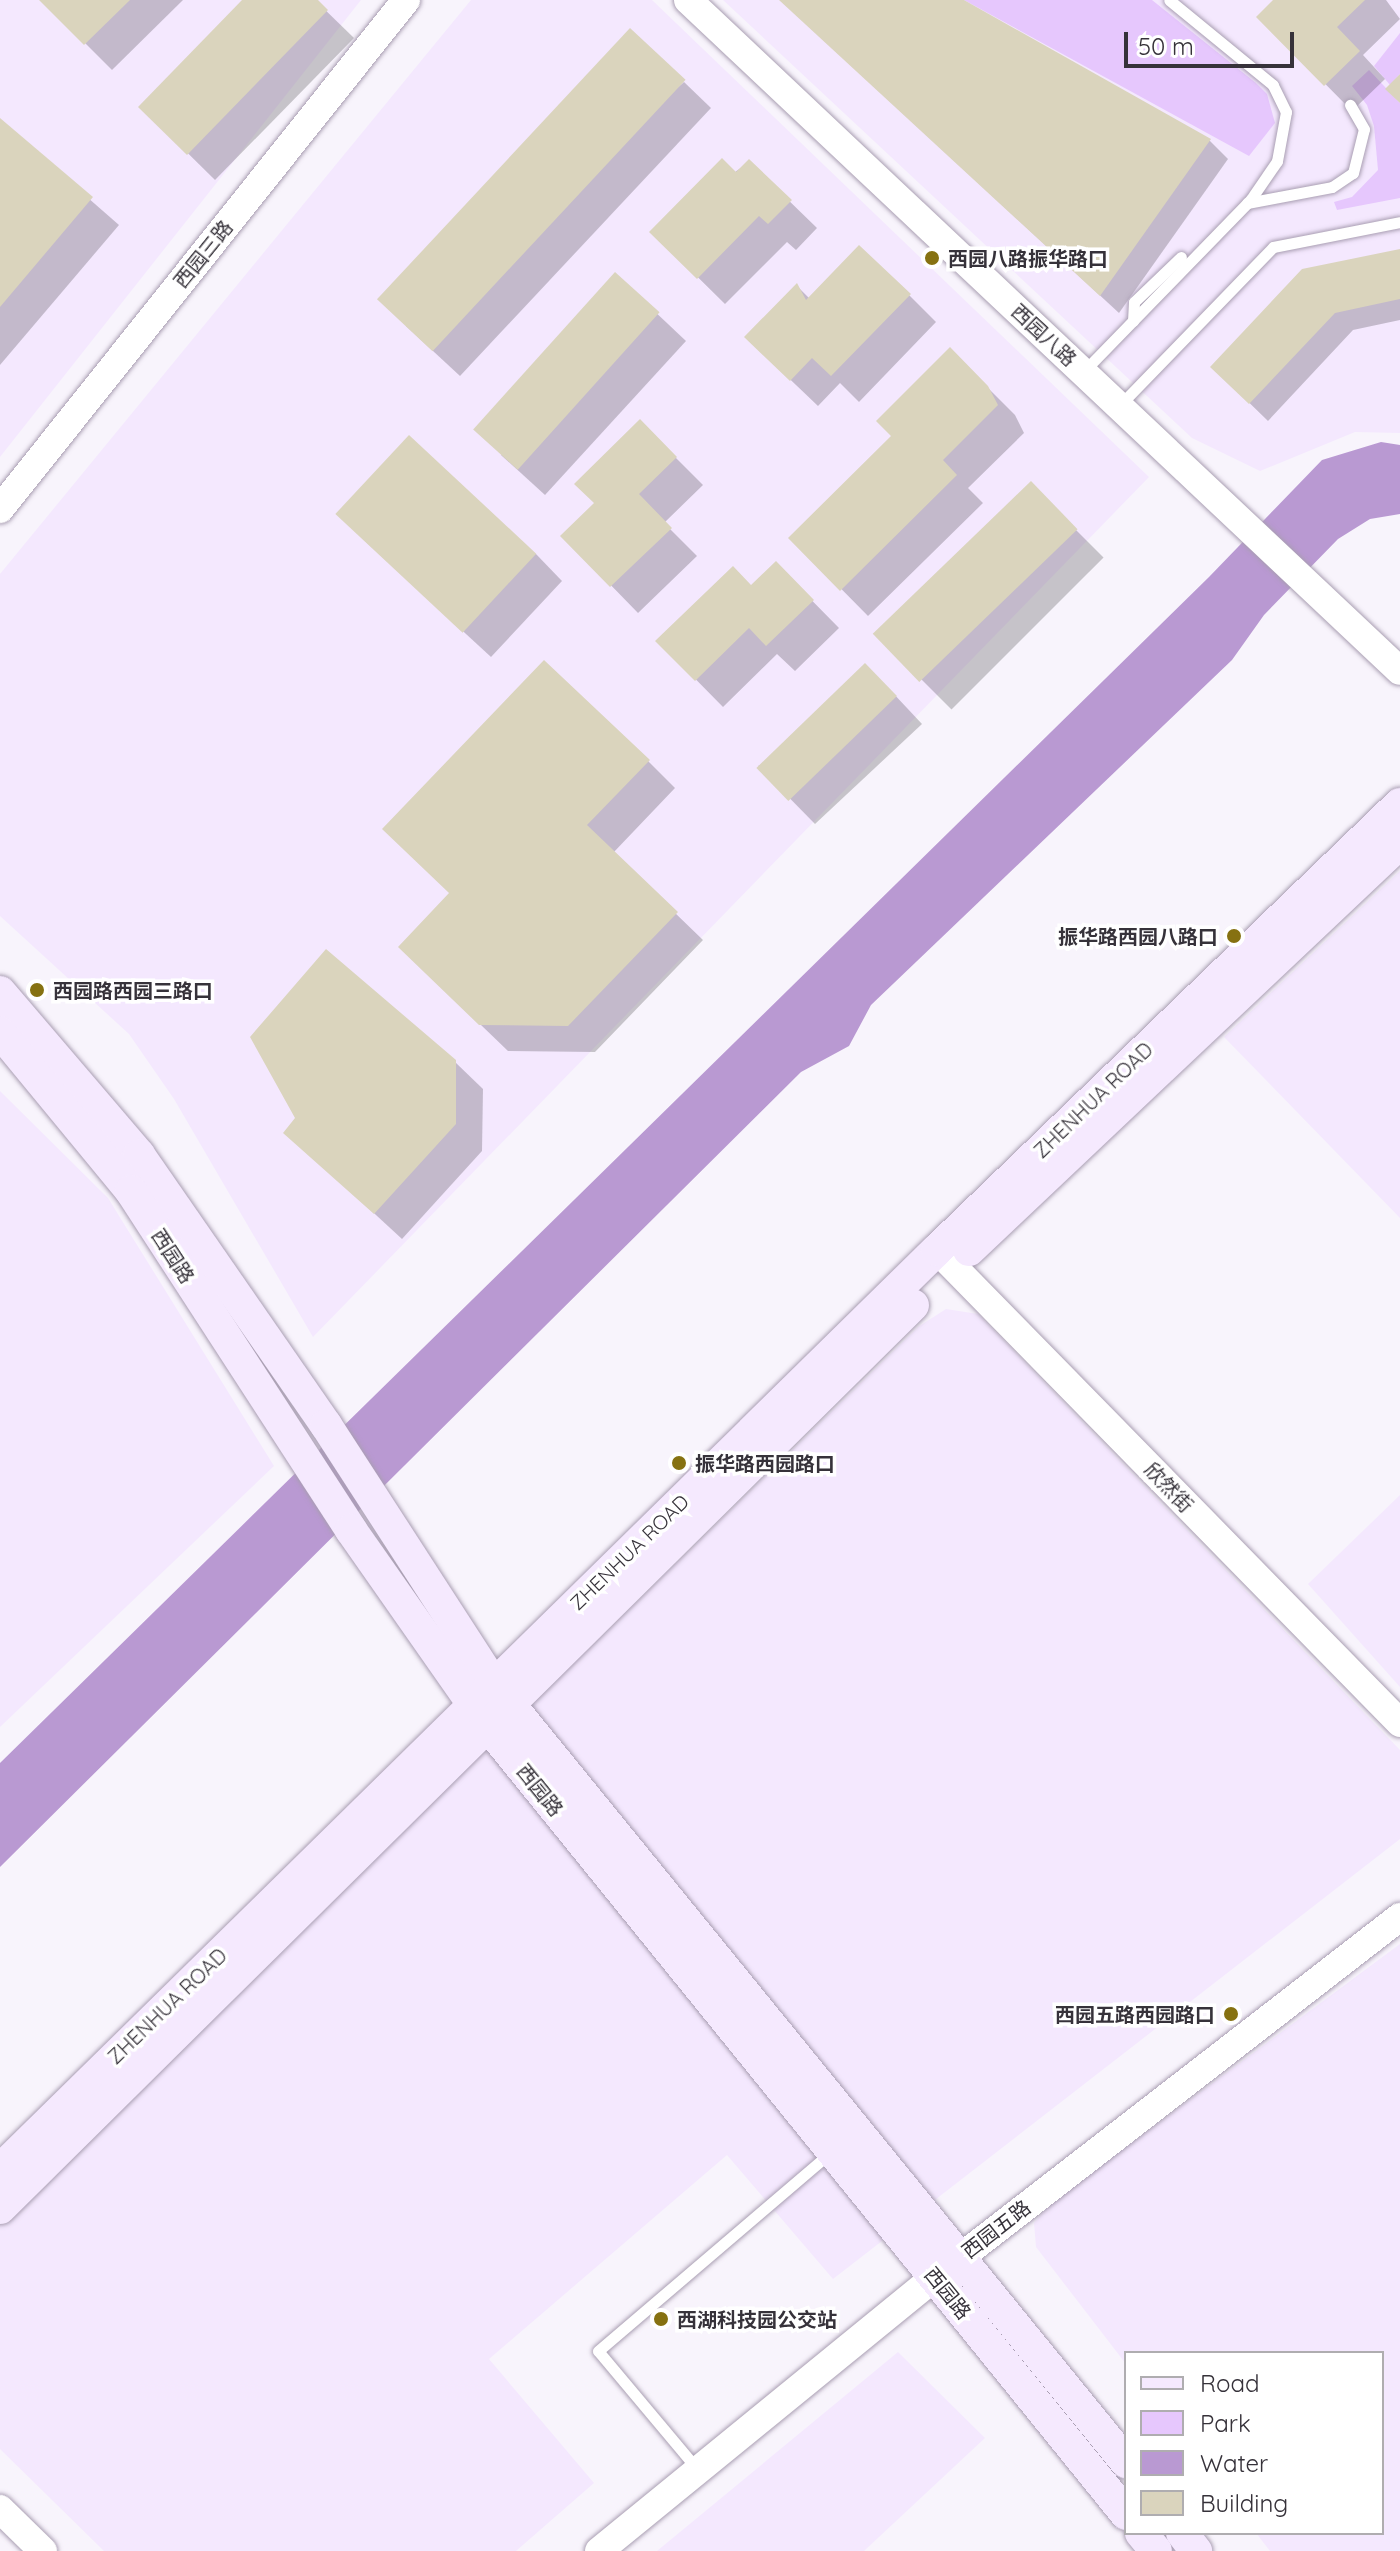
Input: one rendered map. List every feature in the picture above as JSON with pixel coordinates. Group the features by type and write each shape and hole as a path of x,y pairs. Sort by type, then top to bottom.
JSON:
{"main road":[{"name":"ZHENHUA ROAD","path":"0,2208 492,1705 1400,804"},
{"name":"ZHENHUA ROAD","path":"945,1258 1400,843"},
{"name":"西园路","path":"0,992 139,1155 326,1425 380,1507 492,1705 963,2255 1124,2459"},
{"name":"西园路","path":"0,1032 131,1191 351,1530 492,1705 833,2151 1124,2512"},
{"name":"ZHENHUA ROAD","path":"0,2170 492,1705"},
{"path":"1143,2535 1156,2551"},
{"path":"1184,2535 1196,2551"}],"street":[{"name":"西园三路","path":"0,509 406,0"},
{"name":"西园八路","path":"688,0 1400,671"},
{"name":"欣然街","path":"945,1258 1400,1723"},
{"name":"西园五路","path":"599,2551 935,2277 1400,1917"},
{"path":"0,2509 43,2551"}],"lane":[{"path":"1083,372 1247,203 1277,161 1286,112 1273,85 1169,0"},
{"path":"1247,203 1332,187 1353,173 1364,129 1350,105"},
{"path":"1119,405 1273,247 1400,222"},
{"path":"1133,321 1134,302 1181,257"},
{"path":"698,2470 598,2351 833,2151"}],"shaded area":[{"path":"0,0 361,0 0,457"},
{"path":"471,0 652,0 1149,477 313,1337 174,1099 129,1034 0,916 0,574"},
{"path":"723,0 1400,0 1400,433 1355,432 1260,471 1192,438"},
{"path":"1400,871 1400,1218 1224,1037"},
{"path":"0,1091 108,1198 274,1466 0,1727"},
{"path":"946,1309 978,1314 1400,1750 1400,1839 833,2279 727,2155 489,2359 594,2483 516,2551 104,2551 0,2449 0,2224 918,1327"},
{"path":"1400,1495 1400,1687 1308,1584"},
{"path":"1400,1944 1400,2551 1270,2551 1258,2535 1384,2535 1384,2351 1124,2351 1124,2361 1036,2247 1034,2223 1051,2203"},
{"path":"898,2352 985,2438 864,2551 657,2551"}],"green space":[{"path":"964,0 1152,0 1267,94 1275,123 1249,156"},
{"path":"1400,33 1400,74 1390,85 1374,66"},
{"path":"1369,70 1400,103 1400,198 1337,210 1334,202 1352,197 1378,170 1374,126 1367,105 1352,86"}],"water":[{"path":"1381,442 1400,445 1400,514 1370,519 1338,539 1264,615 1232,660 871,1005 849,1046 801,1072 0,1867 0,1763 1209,577 1322,460"}],"building":[{"path":"39,0 130,0 84,45"},
{"path":"242,0 318,0 328,10 187,155 138,107"},
{"path":"779,0 964,0 1211,139 1100,296"},
{"path":"1273,0 1365,0 1337,27 1360,51 1324,86 1256,17"},
{"path":"630,28 686,80 433,351 377,299"},
{"path":"1400,74 1400,103 1385,89"},
{"path":"0,118 93,197 0,307"},
{"path":"722,158 736,172 749,159 792,200 768,224 759,216 697,279 649,232"},
{"path":"859,245 911,294 831,376 812,358 790,381 744,337 797,283 806,300"},
{"path":"1400,249 1400,299 1335,313 1249,404 1210,367 1302,269"},
{"path":"615,272 660,312 518,470 473,430"},
{"path":"950,347 988,386 998,405 943,460 957,475 840,591 788,538 891,436 876,421"},
{"path":"640,419 677,457 639,494 672,528 610,587 560,536 594,503 574,484"},
{"path":"409,435 536,554 463,633 335,514"},
{"path":"1031,481 1078,529 919,682 873,634"},
{"path":"776,561 814,600 766,646 749,628 695,681 655,641 733,566 751,585"},
{"path":"544,660 650,760 587,825 678,912 568,1026 479,1025 398,947 449,893 382,829"},
{"path":"865,663 897,696 788,801 756,768"},
{"path":"326,949 456,1060 456,1124 374,1214 283,1133 295,1118 250,1037"}],"place":[{"name":"西园八路振华路口","path":"932,258"},
{"name":"振华路西园八路口","path":"1234,936"},
{"name":"西园路西园三路口","path":"37,990"},
{"name":"振华路西园路口","path":"679,1463"},
{"name":"西园五路西园路口","path":"1231,2014"},
{"name":"西湖科技园公交站","path":"661,2319"}]}
